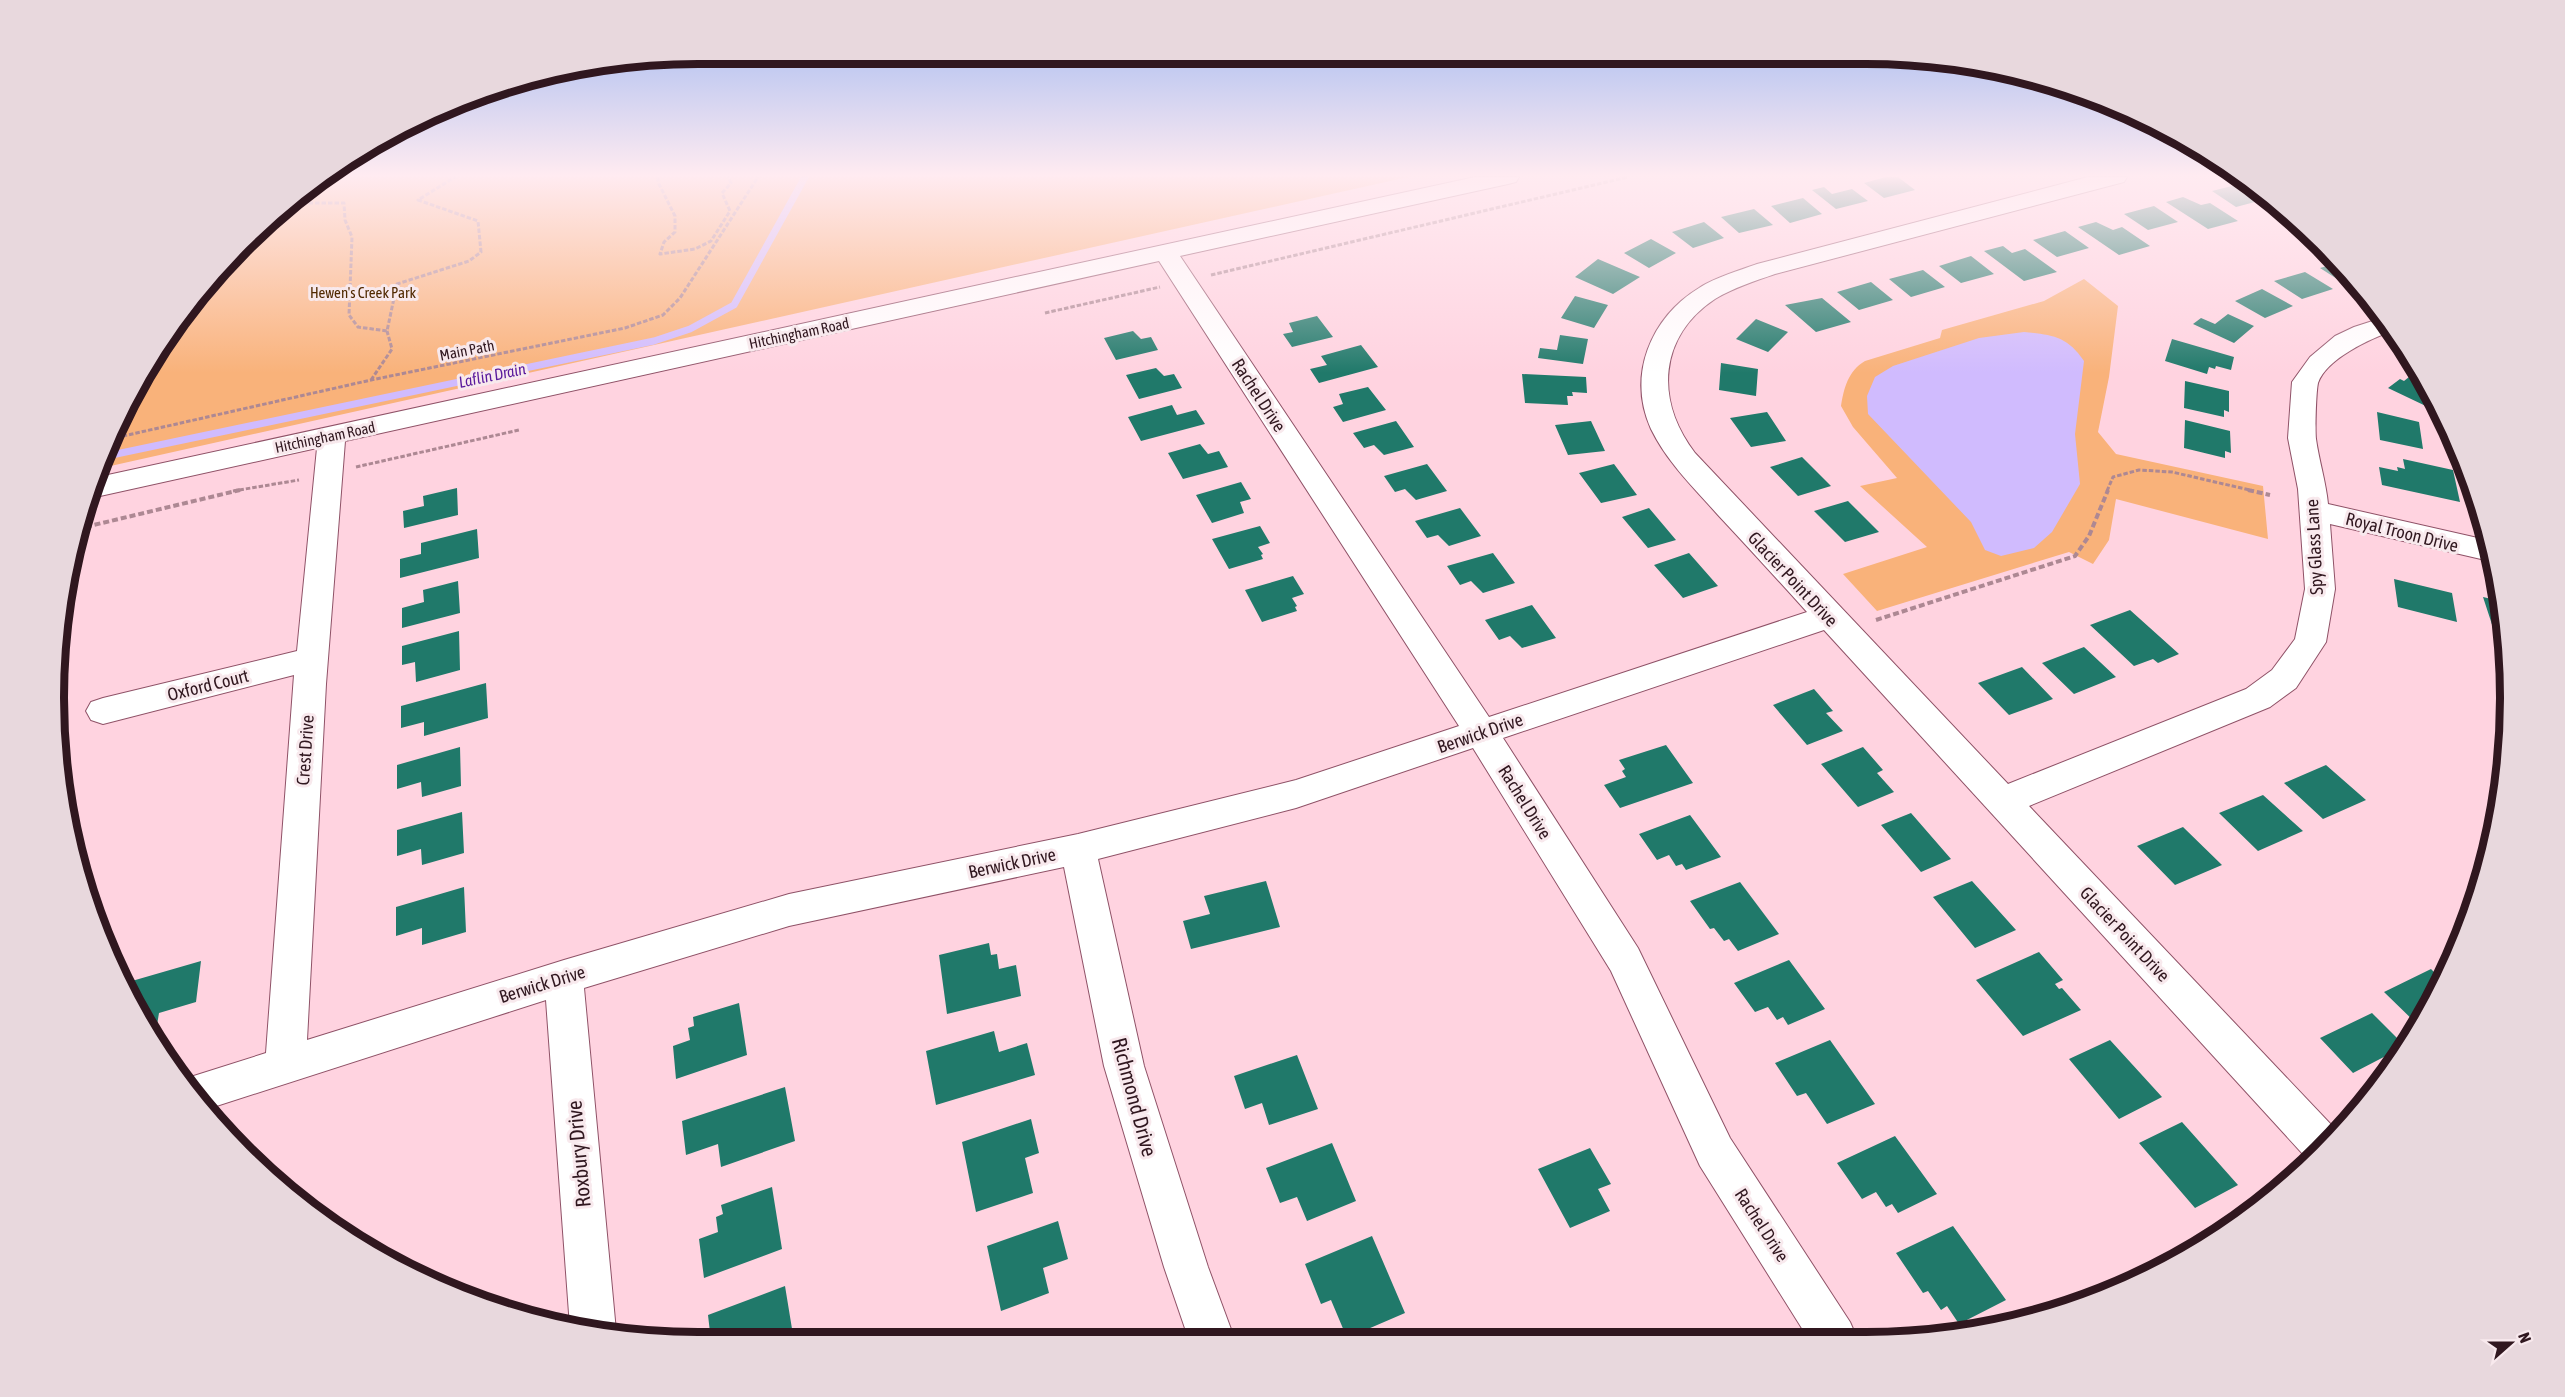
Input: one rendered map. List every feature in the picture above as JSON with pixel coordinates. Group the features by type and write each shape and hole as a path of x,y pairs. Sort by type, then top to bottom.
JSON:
{"street":[{"name":"Hitchingham Road","path":"102,486 1215,242"},
{"name":"Glacier Point Drive","path":"1868,242 1766,269 1730,282 1707,294 1688,308 1673,325 1660,346 1653,368 1654,397 1662,422 1679,451 1828,617 2320,1142"},
{"name":"Rachel Drive","path":"1166,253 1625,960 1715,1152 1830,1332"},
{"name":"Spy Glass Lane","path":"2001,802 2258,698 2284,679 2310,642 2320,589 2312,489 2302,438 2305,382 2319,363 2338,346 2363,332 2380,327"},
{"name":"Crest Drive","path":"285,1066 312,659 332,435"},
{"name":"Royal Troon Drive","path":"2312,510 2482,550"},
{"name":"Berwick Drive","path":"202,1092 564,977 789,910 1078,849 1296,794 1828,617"},
{"name":"Oxford Court","path":"103,711 312,659"},
{"name":"Richmond Drive","path":"1078,849 1124,1066 1186,1267 1209,1332"},
{"name":"Roxbury Drive","path":"564,977 592,1323"}],"path":[{"path":"352,242 349,315 358,327 387,331"},
{"path":"371,380 392,349 387,331 397,284 470,261 481,252 480,242"},
{"path":"664,242 660,254 695,249 709,242"},
{"name":"Main Path","path":"122,436 371,380 626,328 663,315 680,298 716,242"},
{"path":"1045,313 1350,242"},
{"path":"1876,620 2075,556 2089,536 2113,477 2139,470 2172,472 2270,495"}],"green space":[{"name":"Hewen's Creek Park","path":"258,242 1115,242 109,466 149,381 171,346 222,280"},
{"path":"2084,279 2118,306 2109,377 2098,432 2116,454 2263,486 2268,539 2116,499 2109,540 2093,564 2069,552 1877,611 1843,574 1927,547 1860,486 1897,478 1853,427 1841,406 1845,386 1851,375 1865,361 1940,338 1942,330 2044,301"}],"shaded area":[{"path":"2024,332 2058,338 2071,346 2084,361 2075,434 2080,484 2052,532 2034,548 2001,556 1985,550 1971,522 1868,414 1867,396 1875,377 1893,366 1979,338"}],"building":[{"path":"1645,242 1657,242 1676,253 1649,268 1624,253"},
{"path":"1685,242 1711,242 1693,248"},
{"path":"2036,242 2081,242 2089,248 2057,257"},
{"path":"2100,242 2144,242 2150,246 2119,255"},
{"path":"2003,246 2012,253 2025,249 2057,272 2024,281 1984,251"},
{"path":"1971,256 1994,274 1961,283 1939,266"},
{"path":"1598,259 1640,277 1613,294 1575,277"},
{"path":"2329,265 2347,286 2320,268"},
{"path":"1923,270 1945,287 1911,297 1889,279"},
{"path":"2305,272 2333,289 2302,299 2274,281"},
{"path":"1871,282 1893,300 1859,310 1837,292"},
{"path":"2262,289 2293,306 2265,318 2235,301"},
{"path":"1575,296 1608,305 1594,328 1561,318"},
{"path":"1822,298 1851,322 1816,332 1785,305"},
{"path":"2228,314 2254,326 2234,343 2193,324 2201,318 2215,324"},
{"path":"1317,316 1333,337 1292,347 1283,334 1293,332 1289,323"},
{"path":"1756,319 1788,332 1768,352 1736,339"},
{"path":"1133,331 1141,339 1151,337 1158,350 1116,360 1104,338"},
{"path":"1560,335 1588,339 1583,364 1538,358 1540,348 1557,350"},
{"path":"2172,339 2234,357 2231,370 2216,366 2215,369 2209,367 2207,374 2165,361"},
{"path":"1361,345 1378,367 1319,383 1310,369 1327,365 1321,356"},
{"path":"1721,363 1758,369 1756,396 1719,390"},
{"path":"1156,368 1164,376 1174,374 1182,388 1139,399 1126,375"},
{"path":"1522,374 1586,377 1587,393 1572,392 1573,396 1567,396 1568,405 1525,403"},
{"path":"2412,375 2430,408 2388,388 2400,379 2404,381"},
{"path":"2185,381 2229,391 2229,412 2224,410 2224,417 2184,408"},
{"path":"1368,387 1386,410 1343,422 1333,407 1343,404 1339,394"},
{"path":"1172,405 1177,415 1196,410 1205,424 1141,441 1128,417"},
{"path":"1767,412 1786,441 1751,447 1730,418"},
{"path":"2377,412 2419,422 2423,449 2380,440"},
{"path":"2185,420 2230,431 2231,453 2225,451 2225,458 2184,448"},
{"path":"1396,421 1414,447 1384,455 1374,445 1364,448 1353,433"},
{"path":"1591,421 1605,451 1568,455 1555,425"},
{"path":"1200,444 1208,454 1219,451 1228,467 1183,479 1168,453"},
{"path":"1802,457 1831,486 1798,496 1770,467"},
{"path":"2403,459 2453,470 2460,502 2382,485 2379,467 2398,471 2397,467 2405,469"},
{"path":"1427,464 1447,491 1416,500 1405,489 1395,492 1384,476"},
{"path":"1614,464 1637,495 1601,503 1579,473"},
{"path":"1241,482 1251,499 1240,502 1244,513 1212,523 1196,495"},
{"path":"457,488 458,515 404,528 403,511 424,506 423,496"},
{"path":"1848,501 1879,532 1845,542 1814,511"},
{"path":"1460,508 1481,536 1449,546 1438,535 1427,538 1415,521"},
{"path":"1649,508 1676,540 1648,548 1622,517"},
{"path":"1260,526 1270,543 1258,547 1263,554 1261,555 1263,559 1229,569 1212,539"},
{"path":"477,529 479,558 400,578 400,559 421,554 421,543"},
{"path":"1493,553 1515,583 1483,593 1471,581 1460,585 1447,566"},
{"path":"1689,553 1718,586 1683,598 1654,565"},
{"path":"1293,576 1304,594 1292,598 1297,611 1262,622 1245,590"},
{"path":"2394,579 2452,593 2457,622 2398,607"},
{"path":"458,581 460,613 402,628 402,608 424,602 423,590"},
{"path":"2483,597 2492,599 2497,641"},
{"path":"1532,605 1556,638 1522,648 1510,636 1499,640 1485,620"},
{"path":"2130,610 2179,654 2158,663 2153,659 2134,666 2090,625"},
{"path":"459,631 460,670 416,682 415,662 402,665 402,646"},
{"path":"2084,647 2116,677 2074,694 2042,663"},
{"path":"2022,667 2053,699 2009,715 1978,683"},
{"path":"486,683 488,718 424,736 424,722 401,728 401,706"},
{"path":"1814,689 1833,711 1826,713 1843,731 1807,745 1773,705"},
{"path":"1666,745 1693,783 1620,808 1604,785 1626,777 1622,771 1625,769 1619,760"},
{"path":"460,747 461,786 422,797 421,782 397,789 397,765"},
{"path":"1863,747 1883,770 1877,773 1894,792 1858,807 1821,764"},
{"path":"2326,765 2366,800 2323,819 2284,783"},
{"path":"2263,795 2303,831 2258,851 2219,813"},
{"path":"462,812 464,853 422,865 421,849 397,856 397,830"},
{"path":"1911,813 1951,859 1921,872 1881,825"},
{"path":"1690,815 1721,857 1686,870 1682,864 1676,866 1669,855 1657,860 1639,834"},
{"path":"2183,827 2222,865 2175,885 2137,846"},
{"path":"1266,881 1280,927 1191,949 1183,921 1210,914 1204,896"},
{"path":"1972,881 2016,930 1975,948 1933,897"},
{"path":"1740,882 1779,934 1738,951 1729,939 1724,941 1714,928 1710,929 1690,901"},
{"path":"464,887 466,932 422,945 422,928 396,936 396,907"},
{"path":"989,943 991,955 997,954 999,969 1016,965 1021,996 947,1014 939,955"},
{"path":"2039,952 2063,980 2055,984 2059,989 2062,988 2081,1010 2023,1036 1976,980"},
{"path":"1789,960 1825,1009 1788,1025 1783,1017 1777,1020 1768,1007 1755,1012 1734,983"},
{"path":"201,961 196,1002 159,1013 155,1026 131,981"},
{"path":"2431,969 2437,975 2413,1020 2384,992"},
{"path":"739,1003 747,1055 676,1079 673,1046 690,1040 688,1028 694,1026 693,1017"},
{"path":"2372,1013 2400,1041 2393,1052 2353,1073 2320,1038"},
{"path":"994,1031 999,1052 1027,1043 1035,1075 936,1105 926,1051"},
{"path":"1830,1040 1875,1104 1827,1124 1806,1093 1797,1096 1775,1063"},
{"path":"2110,1040 2162,1097 2119,1119 2069,1059"},
{"path":"1297,1055 1318,1109 1269,1125 1262,1103 1245,1109 1234,1076"},
{"path":"785,1087 795,1141 721,1167 718,1144 686,1155 682,1121"},
{"path":"1031,1119 1039,1153 1025,1158 1033,1193 976,1212 962,1142"},
{"path":"2182,1122 2238,1185 2195,1208 2139,1143"},
{"path":"1895,1136 1937,1194 1898,1213 1892,1204 1886,1207 1876,1192 1862,1199 1837,1163"},
{"path":"1332,1143 1356,1201 1307,1221 1297,1197 1280,1203 1266,1168"},
{"path":"1590,1148 1611,1184 1598,1189 1610,1211 1570,1228 1538,1169"},
{"path":"772,1187 782,1249 704,1278 699,1239 718,1232 716,1217 723,1214 721,1205"},
{"path":"1058,1221 1068,1259 1043,1268 1049,1293 1001,1311 987,1246"},
{"path":"1953,1226 2006,1300 1959,1324 1947,1306 1941,1310 1928,1291 1923,1293 1896,1253"},
{"path":"1372,1236 1405,1313 1361,1332 1344,1332 1331,1300 1321,1304 1305,1264"},
{"path":"785,1286 793,1332 710,1332 708,1315"},
{"path":"1083,1328 1084,1332 1073,1332"}],"waterway":[{"name":"Laflin Drain","path":"114,455 654,341 690,329 734,305 769,242"}]}
